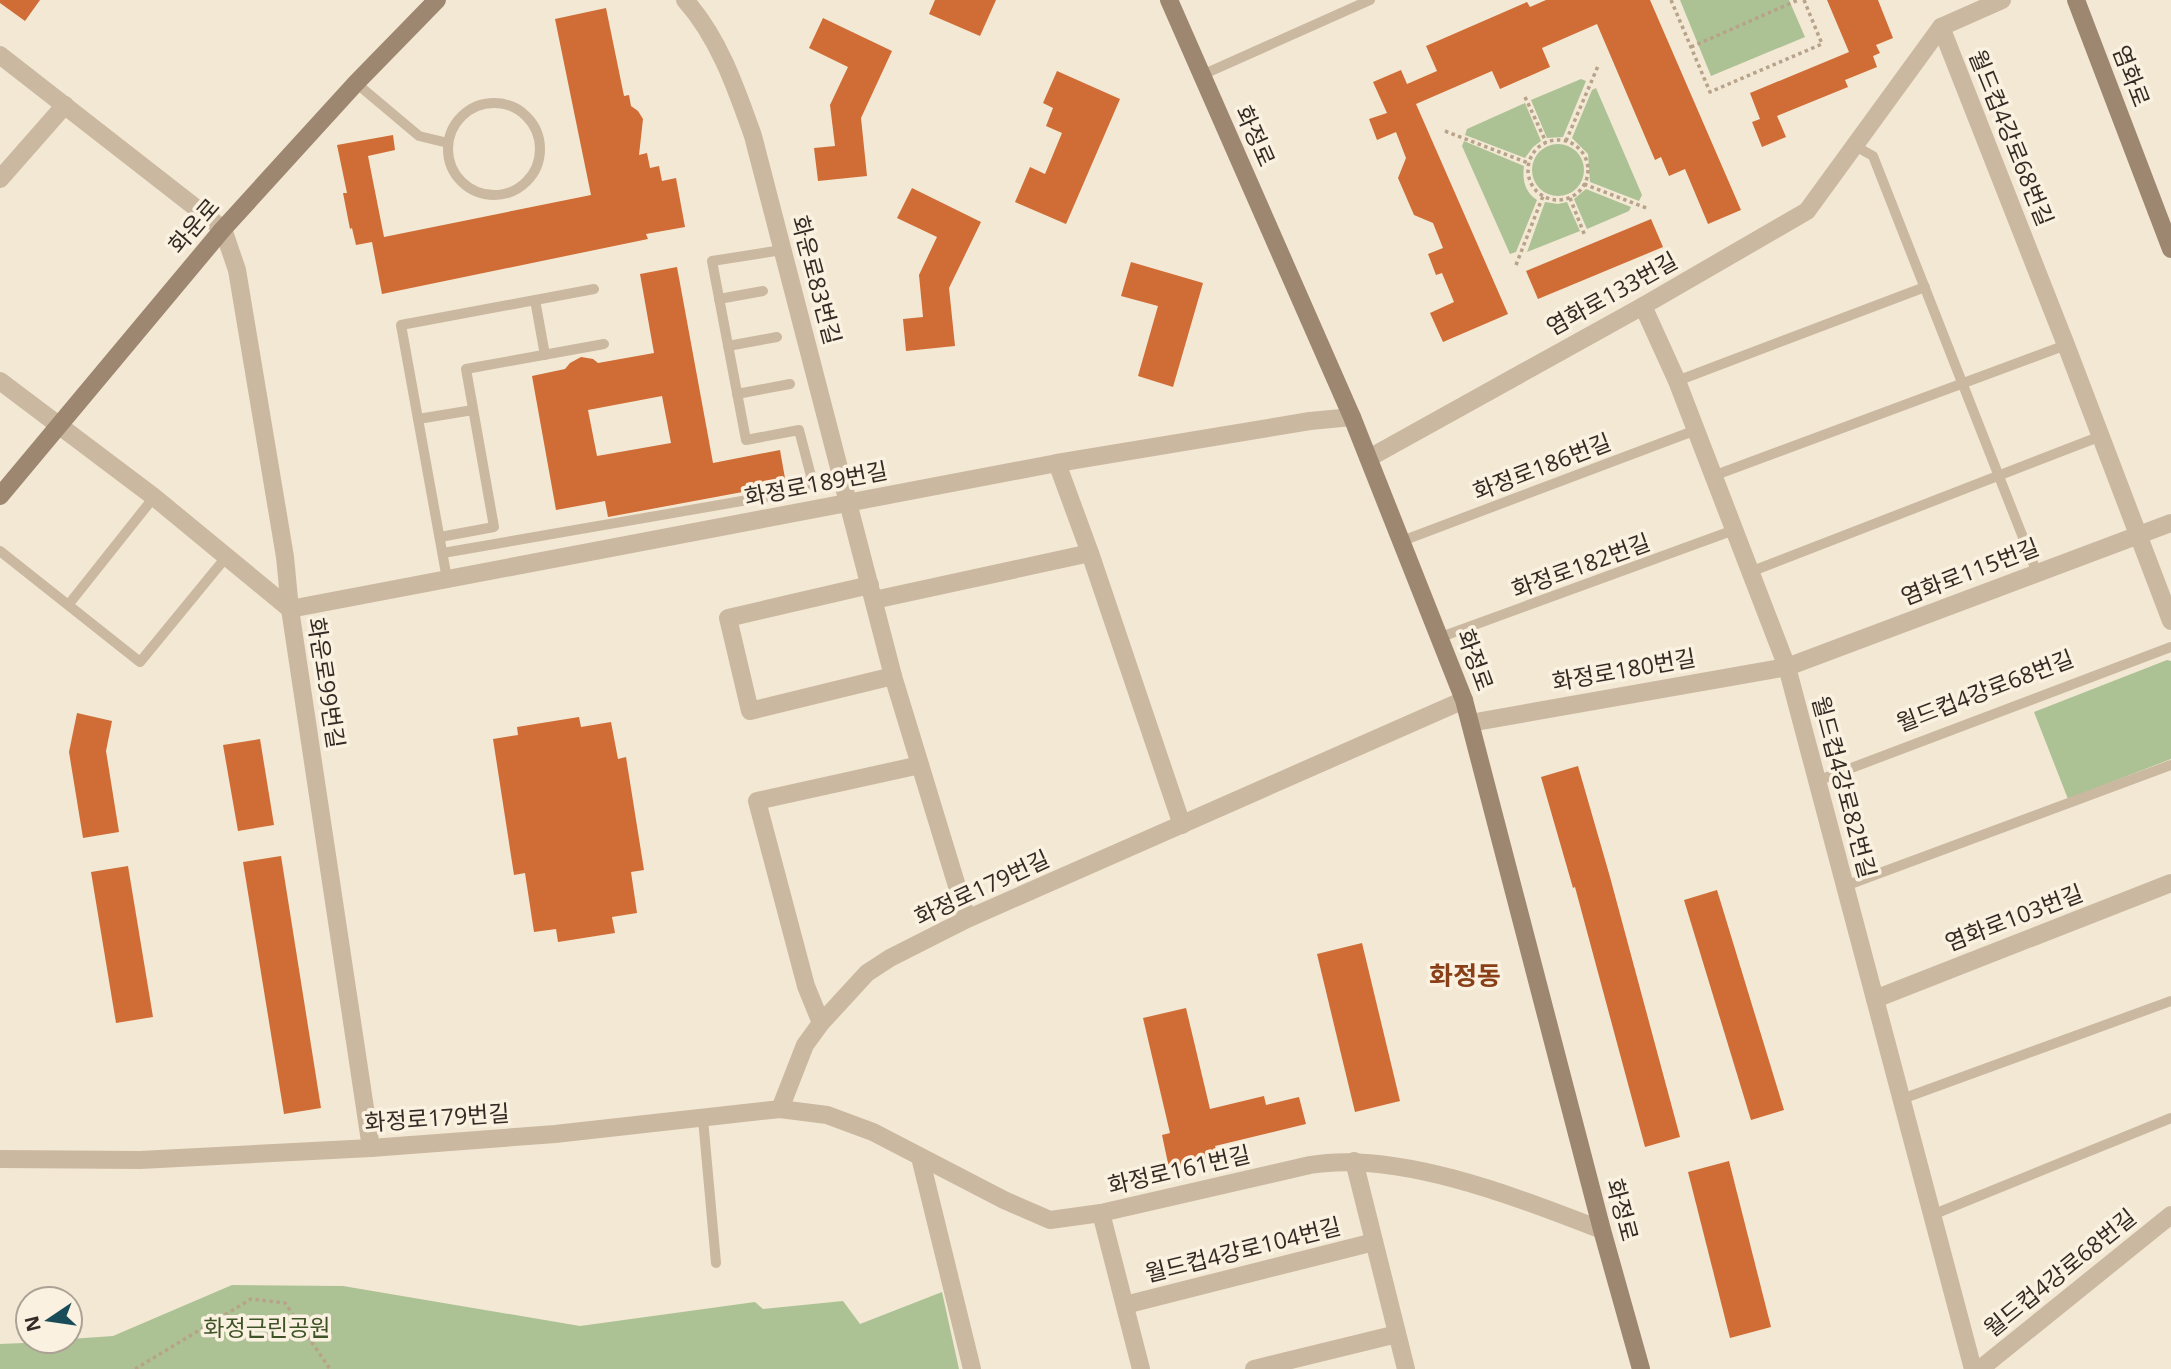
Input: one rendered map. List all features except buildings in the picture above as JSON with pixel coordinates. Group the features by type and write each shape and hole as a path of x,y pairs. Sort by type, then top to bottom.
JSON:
{"street":[{"name":"화운로","path":"0,496 223,229 356,83 437,0"},
{"name":"화운로83번길","path":"685,0 697,14 734,83 753,136 893,677 967,919"},
{"name":"화정로","path":"1169,0 1352,417 1464,700 1640,1369"},
{"path":"1941,27 2002,0"},
{"name":"염화로","path":"2076,0 2171,249"},
{"name":"염화로133번길","path":"1369,458 1643,306 1807,211 1941,27"},
{"name":"월드컵4강로68번길","path":"1941,27 2171,621"},
{"path":"0,55 223,229"},
{"path":"0,179 65,105"},
{"name":"화운로99번길","path":"223,229 237,270 285,556 290,610 371,1147"},
{"name":"월드컵4강로82번길","path":"1643,306 1677,381 1787,667 1973,1369"},
{"path":"0,381 154,497 290,610"},
{"name":"화정로189번길","path":"290,610 1057,463 1310,421 1352,417"},
{"path":"1057,463 1182,825"},
{"name":"염화로115번길","path":"1787,667 2171,523"},
{"path":"893,677 750,711 728,618 1090,553"},
{"name":"화정로180번길","path":"1470,723 1787,667"},
{"name":"화정로179번길","path":"0,1159 140,1160 371,1147 555,1134 780,1109 805,1045 821,1023 867,973 890,958 967,919 1464,700"},
{"path":"821,1023 806,986 757,801 920,765"},
{"name":"염화로103번길","path":"1875,999 2171,883"},
{"name":"화정로161번길","path":"780,1109 827,1115 873,1132 1004,1200 1050,1220 1101,1213 1310,1165 1354,1161 1398,1165 1439,1175 1496,1192 1602,1230"},
{"path":"920,1157 972,1369"},
{"name":"월드컵4강로104번길","path":"1354,1161 1406,1369"},
{"path":"1101,1213 1141,1369"},
{"name":"월드컵4강로68번길","path":"1980,1369 2171,1216"},
{"name":"월드컵4강로104번길","path":"1125,1305 1374,1242"},
{"path":"1254,1369 1397,1334"}],"lane":[{"path":"1202,75 1370,0"},
{"path":"356,83 419,136 448,143"},
{"path":"481,104 508,105 520,110 530,119 540,143 540,159 534,174 524,186 495,196 479,193 465,186 455,174 449,159 448,143 459,119 469,110 481,104"},
{"path":"1855,146 1873,156 2037,573"},
{"path":"443,554 806,488 811,476 799,430 746,440 712,261 782,250"},
{"path":"1677,381 1925,286"},
{"path":"447,579 401,326 594,289"},
{"path":"719,299 763,291"},
{"path":"535,300 545,355"},
{"path":"728,346 777,337"},
{"path":"440,537 494,527 466,369 604,344"},
{"path":"1713,475 2066,345"},
{"path":"737,394 790,384"},
{"path":"418,419 473,410"},
{"name":"화정로186번길","path":"1402,541 1696,430"},
{"path":"1750,572 2101,436"},
{"path":"69,604 154,497"},
{"name":"화정로182번길","path":"1441,637 1734,530"},
{"path":"0,551 140,662 227,556"},
{"name":"월드컵4강로68번길","path":"1817,781 2171,648"},
{"path":"1845,887 2171,765"},
{"path":"1902,1099 2171,1001"},
{"path":"1932,1215 2171,1118"},
{"path":"703,1119 716,1263"}],"path":[{"path":"1671,0 1710,92 1822,44 1804,0"},
{"path":"1691,47 1798,0"},
{"path":"1566,141 1598,66"},
{"path":"1525,97 1546,142"},
{"path":"1445,131 1528,163"},
{"path":"1566,141 1574,145 1586,158 1588,167 1584,184 1570,198 1556,200 1543,197 1530,182 1528,163 1532,154 1546,142 1566,141"},
{"path":"1584,184 1649,209"},
{"path":"1516,265 1543,197"},
{"path":"1570,198 1585,236"},
{"path":"135,1369 251,1299 285,1303 330,1369"}],"green space":[{"path":"1680,0 1789,0 1805,37 1711,76"},
{"path":"1581,79 1586,81 1563,137 1547,138 1531,100"},
{"path":"1596,88 1642,195 1639,201 1590,182 1588,154 1572,138 1592,90"},
{"path":"1525,103 1541,141 1525,158 1465,135 1467,129"},
{"path":"1464,141 1524,166 1525,185 1537,200 1516,252 1510,254 1462,146"},
{"path":"1558,144 1568,146 1576,152 1582,160 1582,180 1576,188 1568,194 1558,196 1548,194 1540,188 1534,180 1532,170 1534,160 1540,152 1548,146"},
{"path":"1586,189 1631,207 1629,211 1587,229 1574,199"},
{"path":"1545,202 1567,202 1580,231 1527,252"},
{"path":"2167,660 2171,661 2171,759 2068,799 2034,712"},
{"name":"화정근린공원","path":"232,1285 343,1286 580,1326 755,1302 763,1309 843,1301 860,1324 942,1292 959,1369 0,1369 0,1344 14,1343 14,1355 84,1355 84,1338 113,1336"}],"district":[{"name":"화정동","path":"1465,976"}]}
